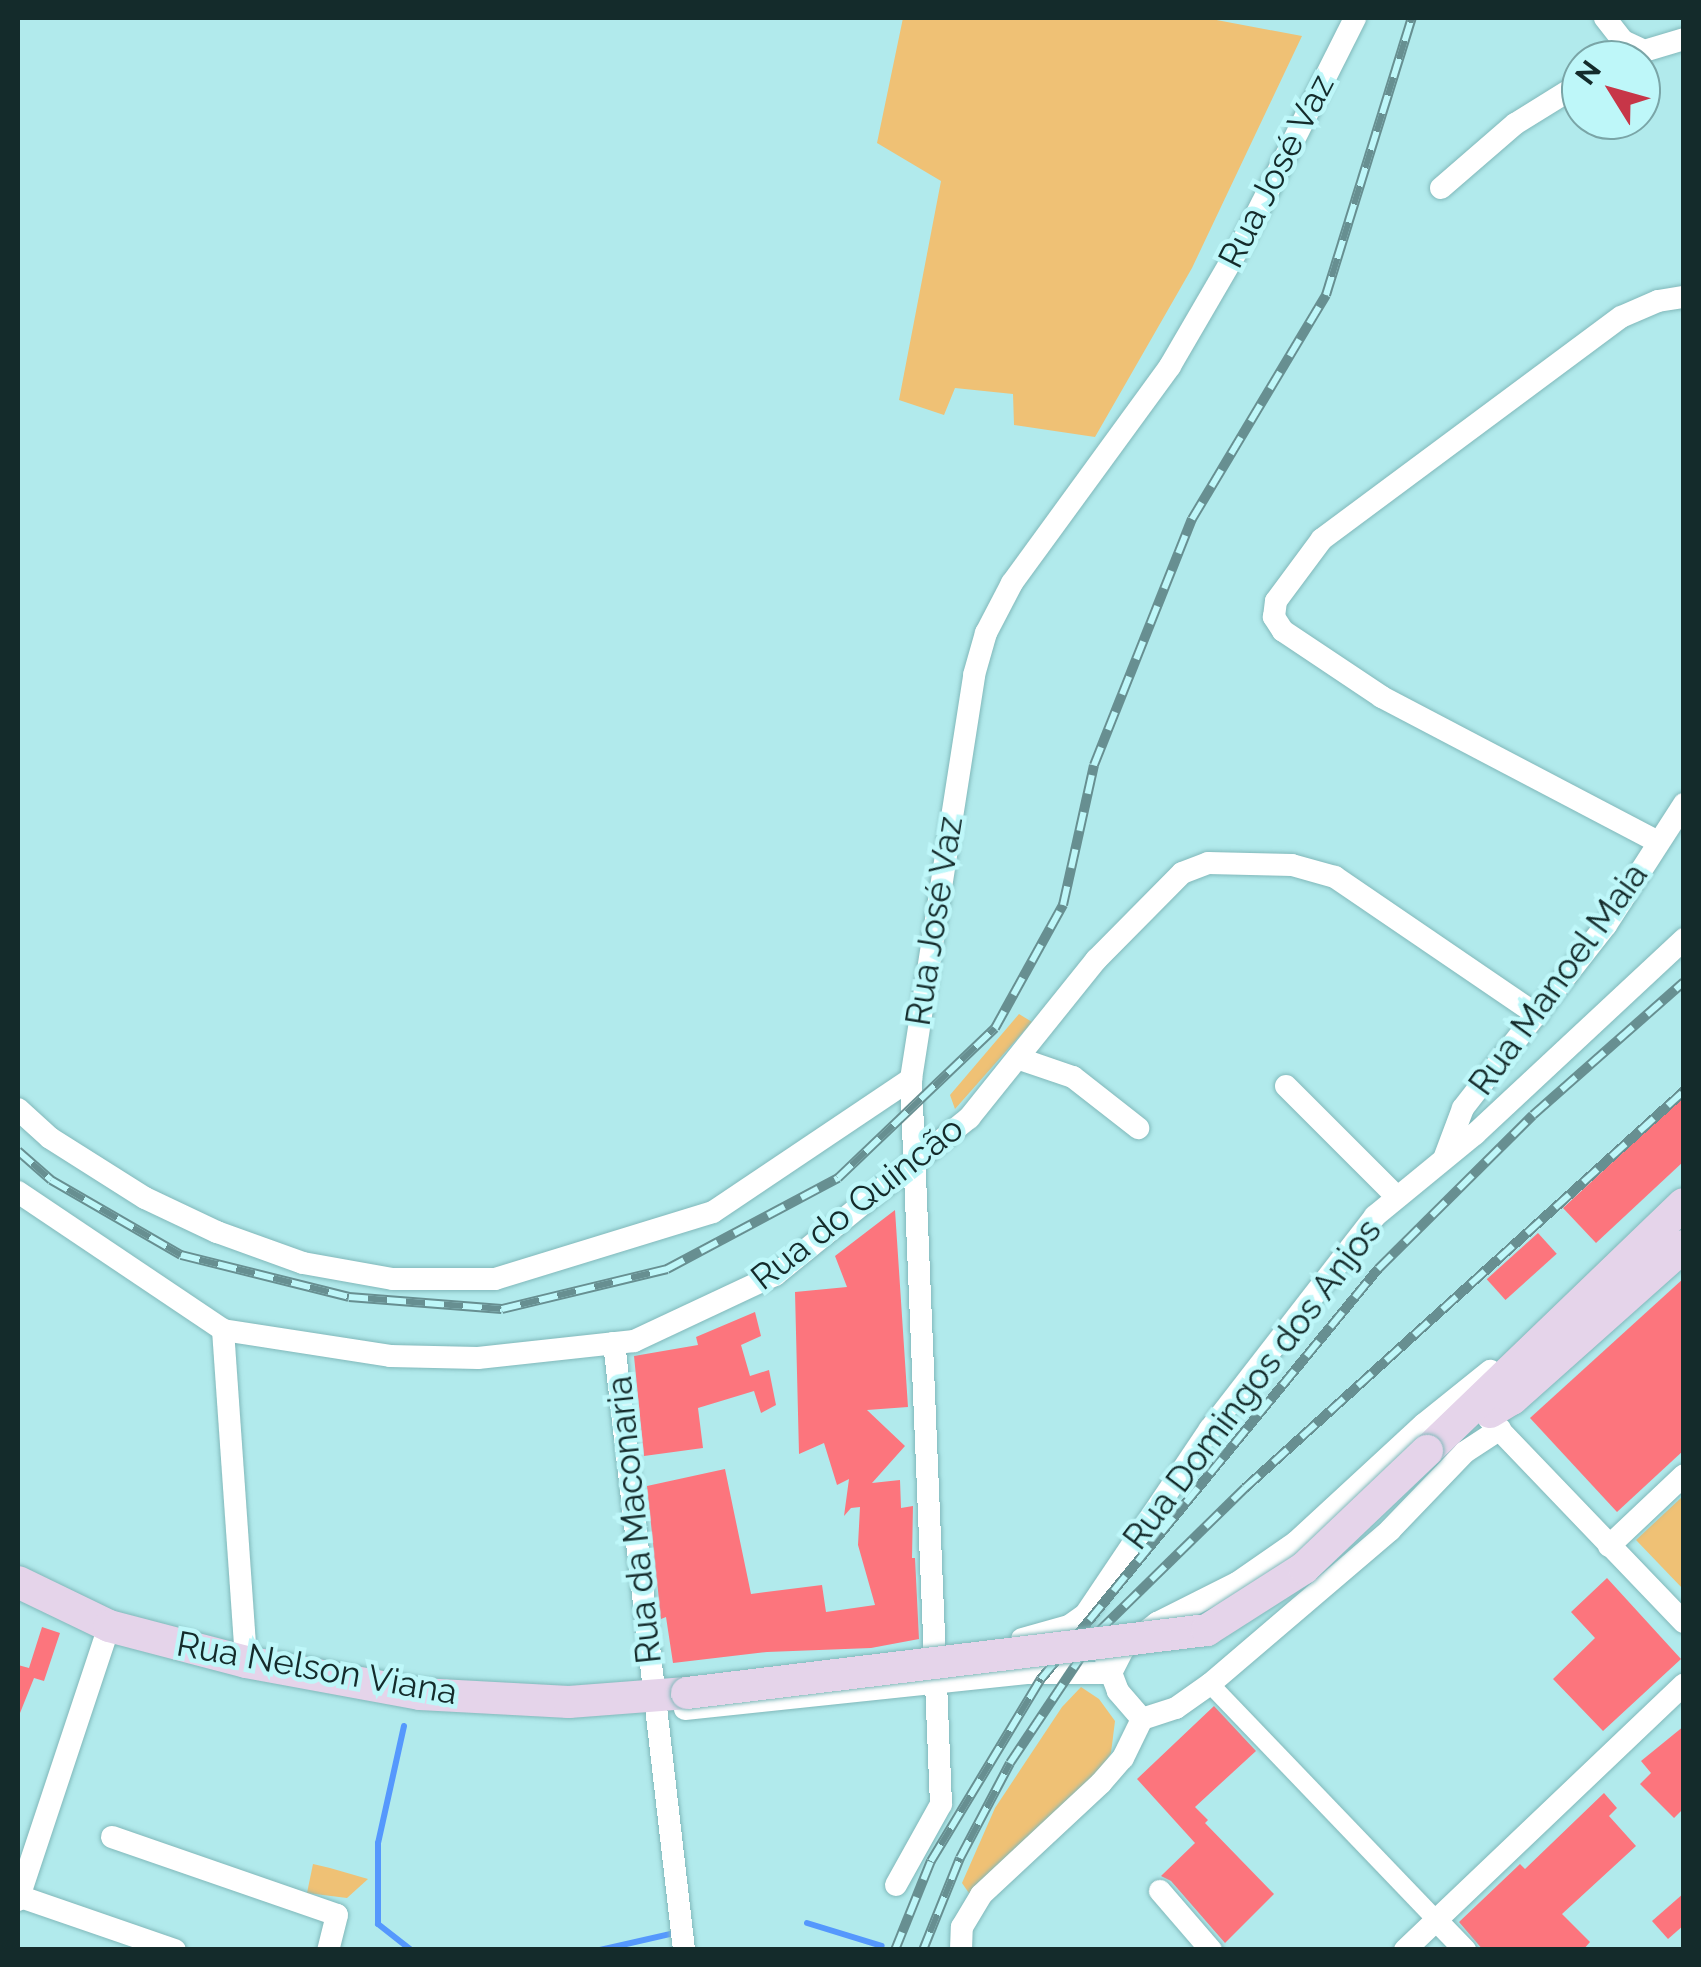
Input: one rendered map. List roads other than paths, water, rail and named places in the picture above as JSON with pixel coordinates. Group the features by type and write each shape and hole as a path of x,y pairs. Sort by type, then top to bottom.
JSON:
{"main road":[{"path":"1479,1424 1604,1280 1684,1204"},
{"path":"1479,1424 1684,1246"},
{"name":"Rua Nelson Viana","path":"18,1582 109,1626 246,1662 420,1694 569,1702 653,1697 1207,1630 1304,1568 1427,1451 1479,1424"}],"street":[{"name":"Rua José Vaz","path":"896,1885 941,1804 911,1165 911,1079 963,731 986,633 1012,583 1170,366 1244,240 1355,18"},
{"path":"1441,188 1515,124 1561,95"},
{"path":"1656,841 1382,697 1283,631 1274,617 1276,601 1322,539 1622,317 1658,301 1684,297"},
{"name":"Rua Manoel Maia","path":"1444,1160 1463,1108 1606,925 1656,841 1684,804"},
{"name":"Rua do Quincão","path":"18,1192 223,1330 390,1356 478,1358 634,1340 776,1275 969,1118 1096,960 1182,873 1208,863 1292,865 1335,877 1537,1014"},
{"name":"Rua Domingos dos Anjos","path":"1084,1616 1210,1429 1322,1282 1396,1196 1444,1160 1684,939"},
{"path":"1020,1059 1073,1077 1138,1128"},
{"path":"18,1109 50,1138 145,1198 234,1238 303,1263 393,1279 495,1279 713,1212 911,1079"},
{"path":"1286,1086 1396,1196"},
{"path":"1111,1673 1123,1649 1157,1623 1237,1584 1296,1542 1424,1424 1604,1280"},
{"path":"223,1330 246,1662"},
{"name":"Rua da Maconaria","path":"614,1342 684,1950"},
{"path":"960,1950 962,1927 981,1896 1102,1783 1123,1758 1142,1719 1176,1708 1210,1684 1390,1530 1465,1452 1479,1424 1684,1622"},
{"path":"1609,1546 1684,1475"},
{"path":"653,1697 933,1648 1024,1638 1069,1626 1084,1616 1097,1633 1118,1692 1142,1719"},
{"path":"109,1626 18,1898 174,1950"},
{"path":"653,1697 936,1685 1030,1673 1111,1673"},
{"path":"1210,1684 1464,1950"},
{"path":"1405,1950 1684,1684"},
{"path":"112,1838 338,1915 328,1950"},
{"path":"1160,1891 1211,1950"}],"waterway":[{"path":"404,1726 378,1843 378,1924 411,1950"},
{"path":"807,1923 882,1946"},
{"path":"600,1950 675,1933"}],"railway":[{"path":"18,1151 51,1180 181,1255 349,1297 502,1309 667,1269 838,1178 995,1028 1063,905 1094,765 1192,519 1326,295 1412,18"},
{"path":"895,1950 931,1861 1041,1679 1378,1269 1533,1115 1684,982"},
{"path":"923,1950 960,1858 1010,1763 1097,1633 1245,1488 1684,1091"}]}
